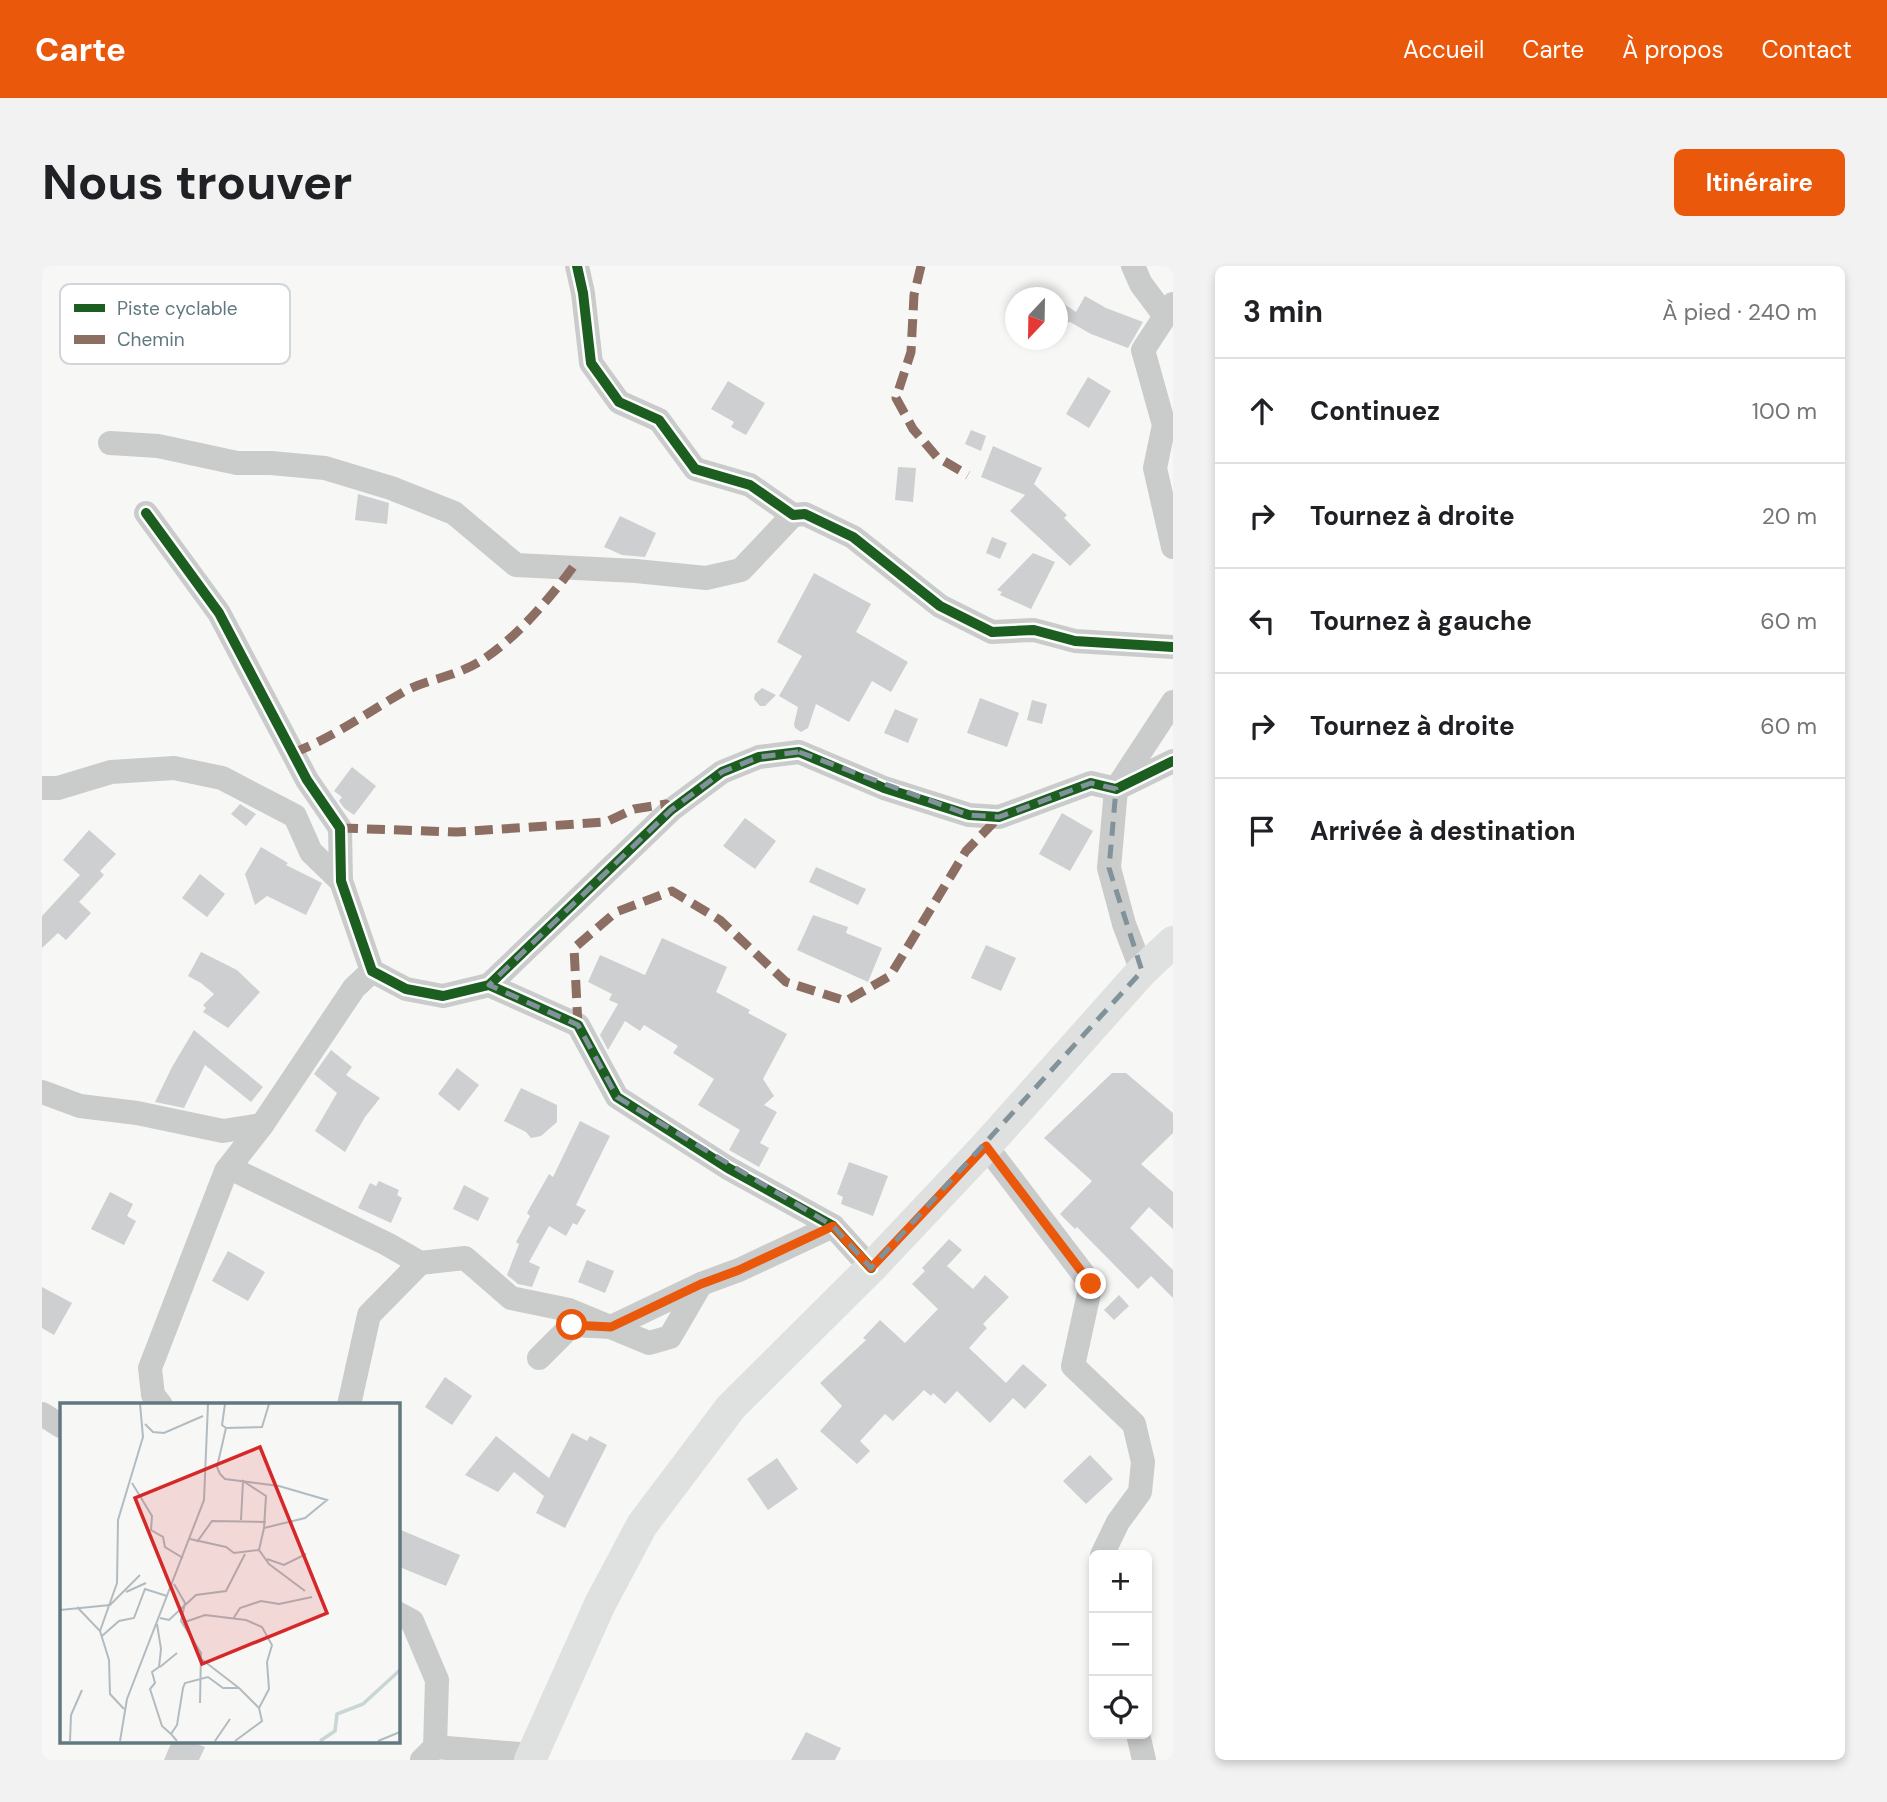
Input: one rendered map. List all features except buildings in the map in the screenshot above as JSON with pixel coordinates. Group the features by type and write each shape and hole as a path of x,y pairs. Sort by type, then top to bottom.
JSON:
{"main road":[{"path":"531,1758 600,1604 642,1525 731,1407 871,1268 986,1146 1142,971 1173,942"}],"street":[{"path":"577,266 591,363 619,402 659,420 695,469 750,485 793,515 805,514 853,537 940,606 992,632 1034,630 1075,641 1173,647"},
{"path":"1133,266 1141,284 1169,310 1143,350 1164,425 1155,468 1173,547"},
{"path":"110,443 158,446 237,463 325,468 391,488 454,513 516,565 636,570 706,578 741,570 793,515"},
{"path":"146,513 219,613 307,780 340,828 341,881 372,971 406,989 443,996 489,985 671,810 722,772 759,757 799,752 884,788 969,815 999,817 1091,783 1116,789 1173,761"},
{"path":"1142,971 1124,924 1109,868 1116,789 1173,702"},
{"path":"42,788 58,788 111,772 174,768 222,778 295,816 311,852 341,881"},
{"path":"159,1403 153,1395 150,1368 226,1171 262,1125 354,988 372,971"},
{"path":"489,985 578,1025 617,1097 728,1168 833,1226 871,1268"},
{"path":"42,1092 80,1106 137,1113 223,1132 262,1125"},
{"path":"986,1146 1091,1284 1073,1366 1133,1424 1138,1437 1143,1462 1140,1492 1118,1522 1104,1550"},
{"path":"230,1168 387,1244 420,1263 465,1258 511,1298 569,1310 649,1343 670,1337 701,1284"},
{"path":"539,1357 572,1325 611,1327 833,1226"},
{"path":"349,1403 369,1315 420,1263"},
{"path":"42,1415 60,1425"},
{"path":"399,1614 412,1620 437,1680 429,1753 531,1758"},
{"path":"1139,1739 1144,1760"}],"highlighted area":[{"path":"799,752 969,815 999,817 1091,783 1116,789 1109,868 1142,971 871,1268 833,1226 617,1097 578,1025 489,985 671,810 722,772 759,757"}],"marked path":[{"path":"921,266 914,295 911,352 896,398 913,429 937,457 968,475"},
{"path":"293,753 337,732 405,691 480,661 524,625 573,567"},
{"path":"340,828 457,832 606,822 634,809 666,804 671,810"},
{"path":"578,1025 574,948 616,912 672,891 720,920 786,982 846,1001 890,976 966,851 999,817"}],"cycle path":[{"path":"577,266 591,363 619,402 659,420 695,469 750,485 793,515 805,514 853,537 940,606 992,632 1034,630 1075,641 1173,647"},
{"path":"146,513 219,613 307,780 340,828 341,881 372,971 406,989 443,996 489,985 578,1025 617,1097 728,1168 833,1226 871,1268"},
{"path":"489,985 671,810 722,772 759,757 799,752 884,788 969,815 999,817 1091,783 1116,789 1173,761"}],"route":[{"path":"572,1325 611,1327 833,1226 871,1268 986,1146 1091,1284"}]}
